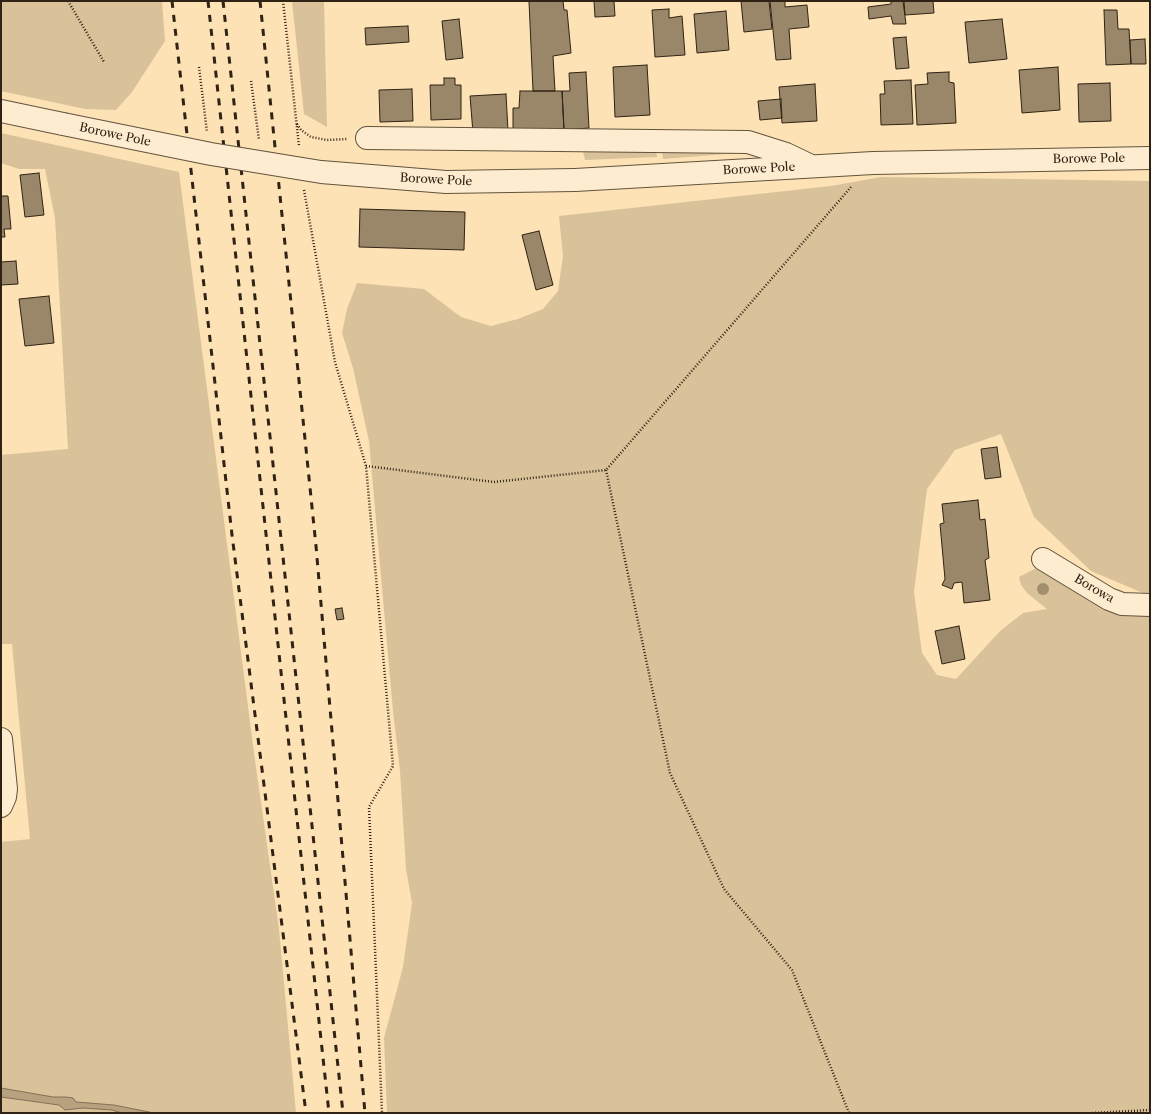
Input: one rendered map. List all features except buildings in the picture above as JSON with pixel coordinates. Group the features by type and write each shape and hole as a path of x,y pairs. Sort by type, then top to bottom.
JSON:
{"street":[{"name":"Borowe Pole","path":"1,111 218,156 321,172 446,182 575,180 873,163 1150,158"},
{"name":"Borowe Pole","path":"367,138 748,142 786,154 812,166"},
{"name":"Borowa","path":"1043,558 1109,599 1122,604 1150,605"},
{"path":"1,739 6,789 5,797 1,806"}],"path":[{"path":"68,1 104,62"},
{"path":"283,1 299,147"},
{"path":"199,67 208,138"},
{"path":"251,80 260,148"},
{"path":"297,124 301,130 311,137 327,140 367,138"},
{"path":"366,466 494,482 606,470 873,163"},
{"path":"304,185 335,362 366,466 393,766 369,807 382,1113"},
{"path":"606,470 670,774 724,889 792,970 849,1113"},
{"path":"1092,1113 1150,1110"}],"shaded area":[{"path":"1,1 162,1 165,41 132,92 116,110 85,109 1,91"},
{"path":"292,1 324,1 327,127 304,114"},
{"path":"1,133 179,172 254,753 279,929 296,1113 154,1113 114,1105 76,1102 66,1097 53,1097 1,1088 1,842 30,839 12,644 1,644 1,455 68,449 55,218 45,169 19,169 1,163"},
{"path":"583,151 656,151 657,157 585,160"},
{"path":"662,151 738,153 663,159"},
{"path":"881,177 1150,181 1150,593 1143,593 1091,571 1034,517 1001,434 955,450 927,489 914,592 922,653 937,675 956,679 1000,631 1023,613 1047,609 1027,593 1021,585 1019,577 1042,565 1150,610 1150,1113 387,1113 384,1038 403,967 412,903 406,869 400,771 393,711 369,441 353,368 342,333 347,309 357,283 424,289 461,317 491,326 518,319 543,309 558,291 563,256 559,216 831,186"},
{"path":"1,1088 53,1097 73,1098 76,1102 114,1105 154,1113 122,1113 112,1110 83,1108 65,1110 59,1105 1,1097"},
{"path":"1,1097 59,1105 65,1110 84,1108 112,1110 122,1113 1,1113"}],"railway":[{"path":"172,1 232,535 306,1113"},
{"path":"208,1 329,1113"},
{"path":"223,1 343,1113"},
{"path":"260,1 316,546 365,1113"}]}
